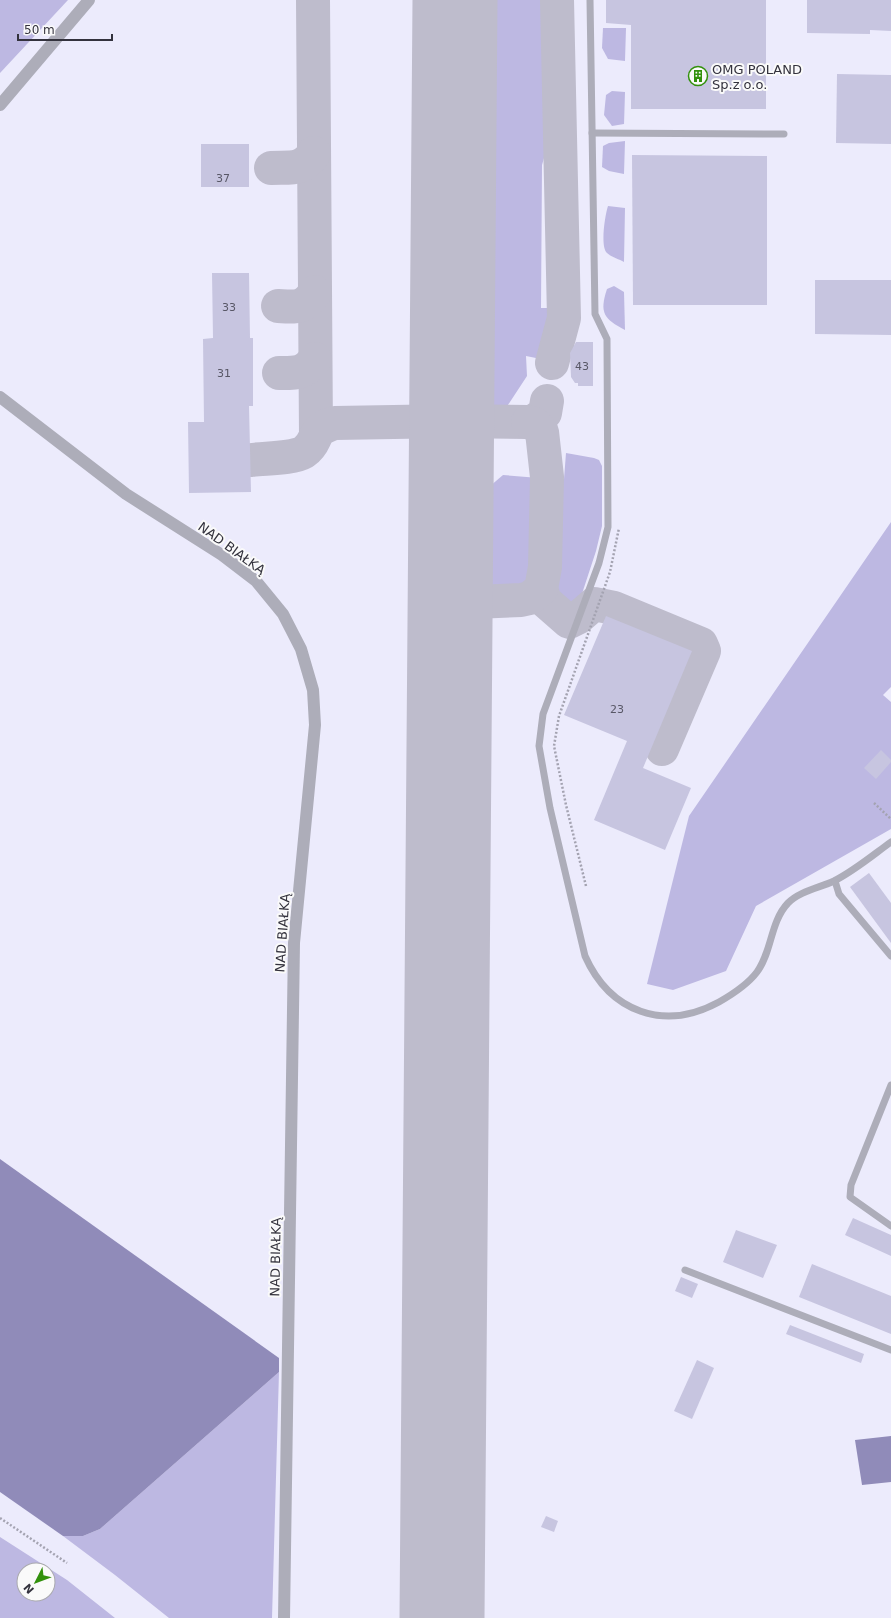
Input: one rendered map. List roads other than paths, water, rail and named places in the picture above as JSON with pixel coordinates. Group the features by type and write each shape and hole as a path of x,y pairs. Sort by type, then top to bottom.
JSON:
{"street":[{"path":"0,104 90,0"},
{"name":"NAD BIAŁKĄ","path":"0,397 126,494 222,555 256,581 283,614 301,649 313,690 315,725 294,943 284,1618"}],"lane":[{"path":"590,0 594,314 607,340 608,527 599,563 543,714 539,746 550,808 585,956 596,978 606,990 620,1001 643,1012 672,1016 698,1012 727,997 748,981 756,972 761,965 779,916 787,904 797,896 834,881 891,842"},
{"path":"592,133 784,134"},
{"path":"834,881 839,894 891,956"},
{"path":"891,1085 852,1185 850,1197 891,1226"},
{"path":"685,1270 891,1350"}],"place":[{"name":"OMG POLAND Sp.z o.o.","path":"698,76"}]}
